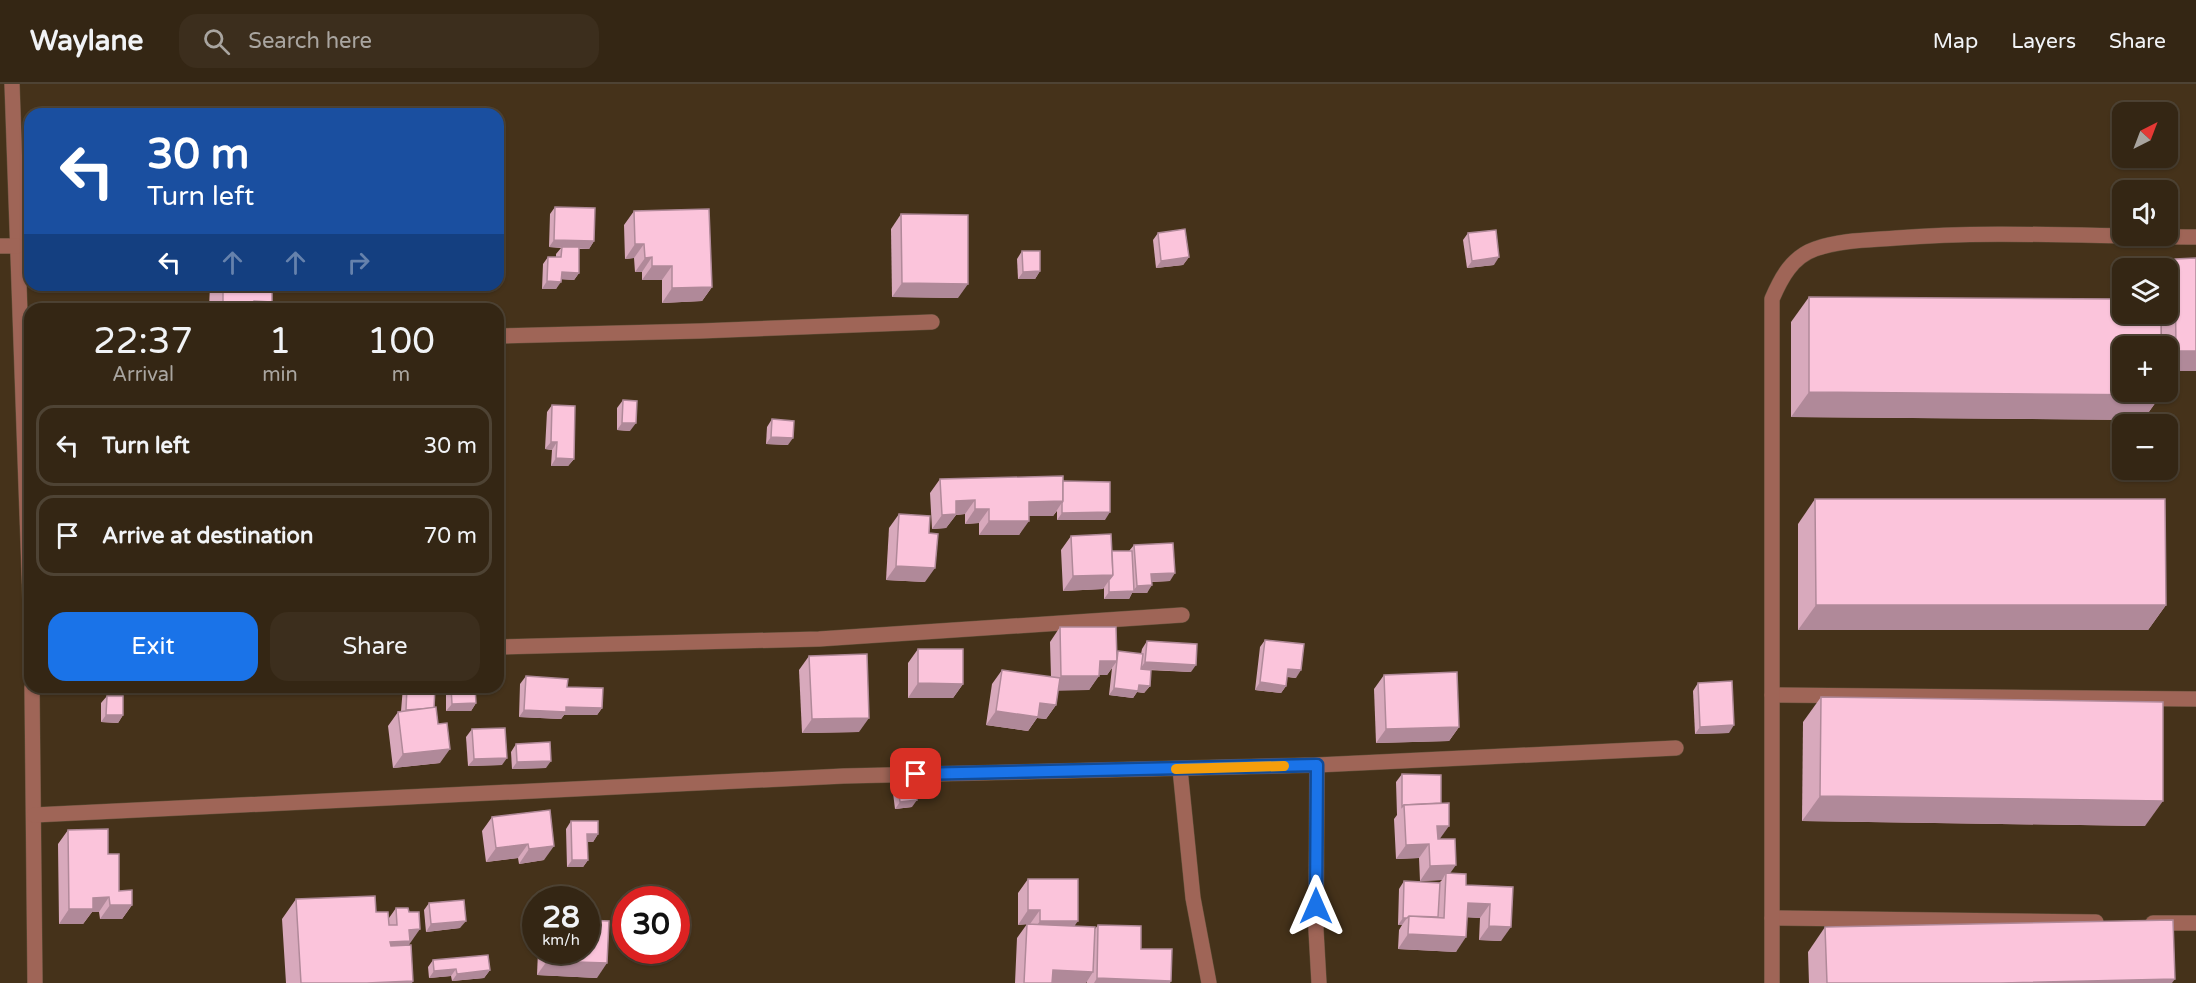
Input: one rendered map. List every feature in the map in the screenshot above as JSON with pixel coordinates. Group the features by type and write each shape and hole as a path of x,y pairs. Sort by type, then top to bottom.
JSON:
{"street":[{"path":"12,84 17,246 24,325"},
{"path":"1772,983 1773,299 1780,281 1792,264 1813,249 1843,242 1942,234 2196,237"},
{"path":"0,246 17,246"},
{"path":"504,336 932,322"},
{"path":"504,647 819,639 1182,615"},
{"path":"32,693 36,983"},
{"path":"1772,695 2196,699"},
{"path":"34,815 844,776 1317,765 1676,748"},
{"path":"1317,765 1316,930 1319,983"},
{"path":"1180,769 1192,898 1209,983"},
{"path":"1772,918 2114,922"},
{"path":"2137,923 2196,923"}],"building":[{"path":"555,207 595,208 594,241 554,240"},
{"path":"709,209 712,287 672,288 672,266 652,266 652,257 645,258 644,244 635,244 634,211"},
{"path":"901,214 968,215 968,284 902,283"},
{"path":"1185,229 1189,257 1161,261 1158,233"},
{"path":"1496,230 1499,257 1472,261 1468,233"},
{"path":"562,247 579,247 579,273 562,272 561,282 547,281 548,257 561,257"},
{"path":"1022,251 1040,251 1040,271 1023,272"},
{"path":"2196,258 2196,351 2178,351 2176,324 2178,324 2178,259"},
{"path":"223,291 272,291 272,302 223,303"},
{"path":"1809,297 2112,299 2112,324 2161,324 2161,336 2112,336 2112,395 1809,392"},
{"path":"623,400 637,401 636,423 622,423"},
{"path":"552,405 575,406 574,459 556,458 557,442 551,442"},
{"path":"772,419 794,421 793,438 771,437"},
{"path":"1063,476 1063,501 1029,502 1029,521 989,521 989,509 975,509 975,500 956,501 956,514 942,515 940,479"},
{"path":"1063,481 1110,482 1110,512 1062,513"},
{"path":"1815,499 2165,499 2166,605 1816,605"},
{"path":"899,514 930,516 929,533 938,534 935,568 896,566"},
{"path":"1111,534 1113,575 1073,576 1071,536"},
{"path":"1173,543 1175,573 1151,574 1152,585 1137,586 1134,545"},
{"path":"1112,551 1132,551 1134,591 1109,592 1109,580 1113,575"},
{"path":"1060,627 1116,627 1117,661 1100,661 1099,676 1061,676"},
{"path":"1265,640 1304,644 1301,670 1288,669 1286,686 1260,682"},
{"path":"1147,641 1197,644 1196,665 1145,662"},
{"path":"918,649 963,649 963,684 918,683"},
{"path":"1118,651 1143,654 1141,669 1151,670 1150,686 1139,685 1138,691 1114,688"},
{"path":"867,654 869,718 812,719 809,656"},
{"path":"1002,670 1060,678 1056,705 1040,703 1038,717 996,711"},
{"path":"1457,672 1459,727 1386,729 1384,675"},
{"path":"526,676 568,679 567,687 603,688 602,708 566,707 566,712 524,710"},
{"path":"1732,681 1734,725 1700,727 1698,683"},
{"path":"407,693 435,693 434,708 406,710"},
{"path":"451,693 475,693 476,703 452,704"},
{"path":"107,696 123,696 123,715 106,715"},
{"path":"1821,697 2163,702 2163,801 1820,796"},
{"path":"436,707 438,724 447,723 450,749 403,754 398,712"},
{"path":"505,728 507,758 474,759 472,729"},
{"path":"550,742 551,761 517,762 516,744"},
{"path":"1402,774 1441,775 1441,803 1402,807"},
{"path":"915,783 917,800 900,802 898,786"},
{"path":"1449,803 1449,826 1437,826 1438,839 1455,839 1456,865 1430,866 1429,844 1406,845 1404,805"},
{"path":"550,810 554,846 529,849 528,844 496,848 492,817"},
{"path":"571,821 598,821 598,834 587,834 588,860 572,860"},
{"path":"108,829 108,854 119,854 119,891 132,890 132,905 110,905 109,897 93,898 93,909 69,909 68,830"},
{"path":"1446,873 1466,874 1466,885 1513,887 1511,927 1489,926 1490,904 1468,903 1466,937 1408,934 1409,916 1444,918"},
{"path":"1028,879 1078,879 1078,921 1040,921 1040,910 1028,910"},
{"path":"1404,881 1440,883 1438,917 1409,916 1403,918"},
{"path":"375,896 376,912 388,912 389,925 397,925 396,908 408,908 409,912 419,912 420,929 409,930 410,941 390,942 391,946 411,945 413,981 301,983 296,899"},
{"path":"464,900 466,921 431,924 429,903"},
{"path":"2173,920 2175,979 2001,983 1827,983 1825,927"},
{"path":"600,921 609,921 607,963 600,963"},
{"path":"1027,924 1095,927 1093,972 1053,970 1052,983 1024,983"},
{"path":"1098,925 1141,926 1141,949 1172,949 1171,981 1097,978"},
{"path":"488,955 490,970 457,974 456,969 434,971 433,960"}],"slow traffic":[{"path":"1176,769 1284,766"}],"route":[{"path":"916,774 1317,765 1316,906"}]}
